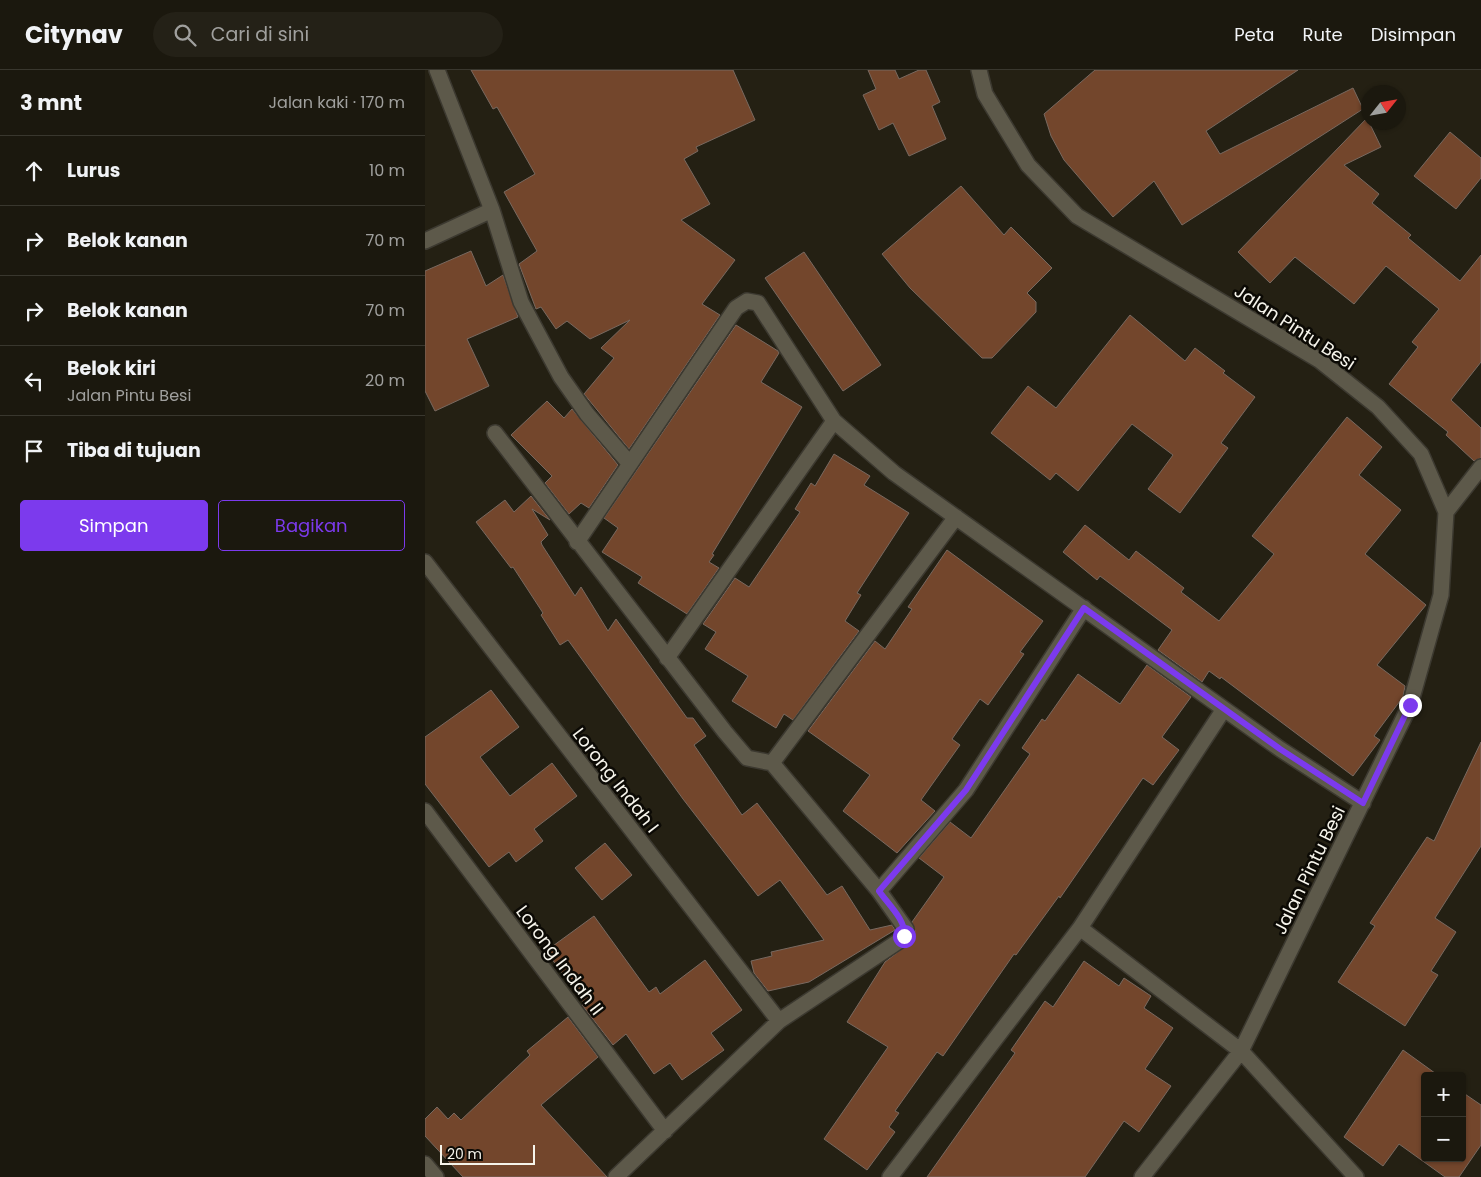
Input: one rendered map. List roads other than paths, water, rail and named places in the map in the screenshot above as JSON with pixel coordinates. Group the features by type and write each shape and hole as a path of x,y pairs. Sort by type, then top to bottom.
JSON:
{"street":[{"path":"437,70 492,210 521,302 561,377 587,414 630,464"},
{"name":"Jalan Pintu Besi","path":"979,70 985,94 1028,165 1077,216 1319,360 1378,407 1421,454 1446,512 1441,595 1410,705 1241,1051 1142,1177"},
{"path":"425,241 492,210"},
{"path":"577,542 736,308 747,301 758,304 834,421 894,472 1280,749 1363,803"},
{"path":"667,658 834,421"},
{"path":"495,433 697,698 747,758 772,763 879,891 903,923 905,929 904,936 779,1021 616,1177"},
{"path":"1446,512 1481,467"},
{"path":"772,763 956,517"},
{"name":"Lorong Indah I","path":"425,562 779,1021"},
{"path":"879,891 966,790 1084,608"},
{"path":"890,1177 1080,928 1224,709"},
{"name":"Lorong Indah II","path":"425,811 665,1131"},
{"path":"1080,928 1241,1051 1356,1177"},
{"path":"425,1164 436,1177"}]}
